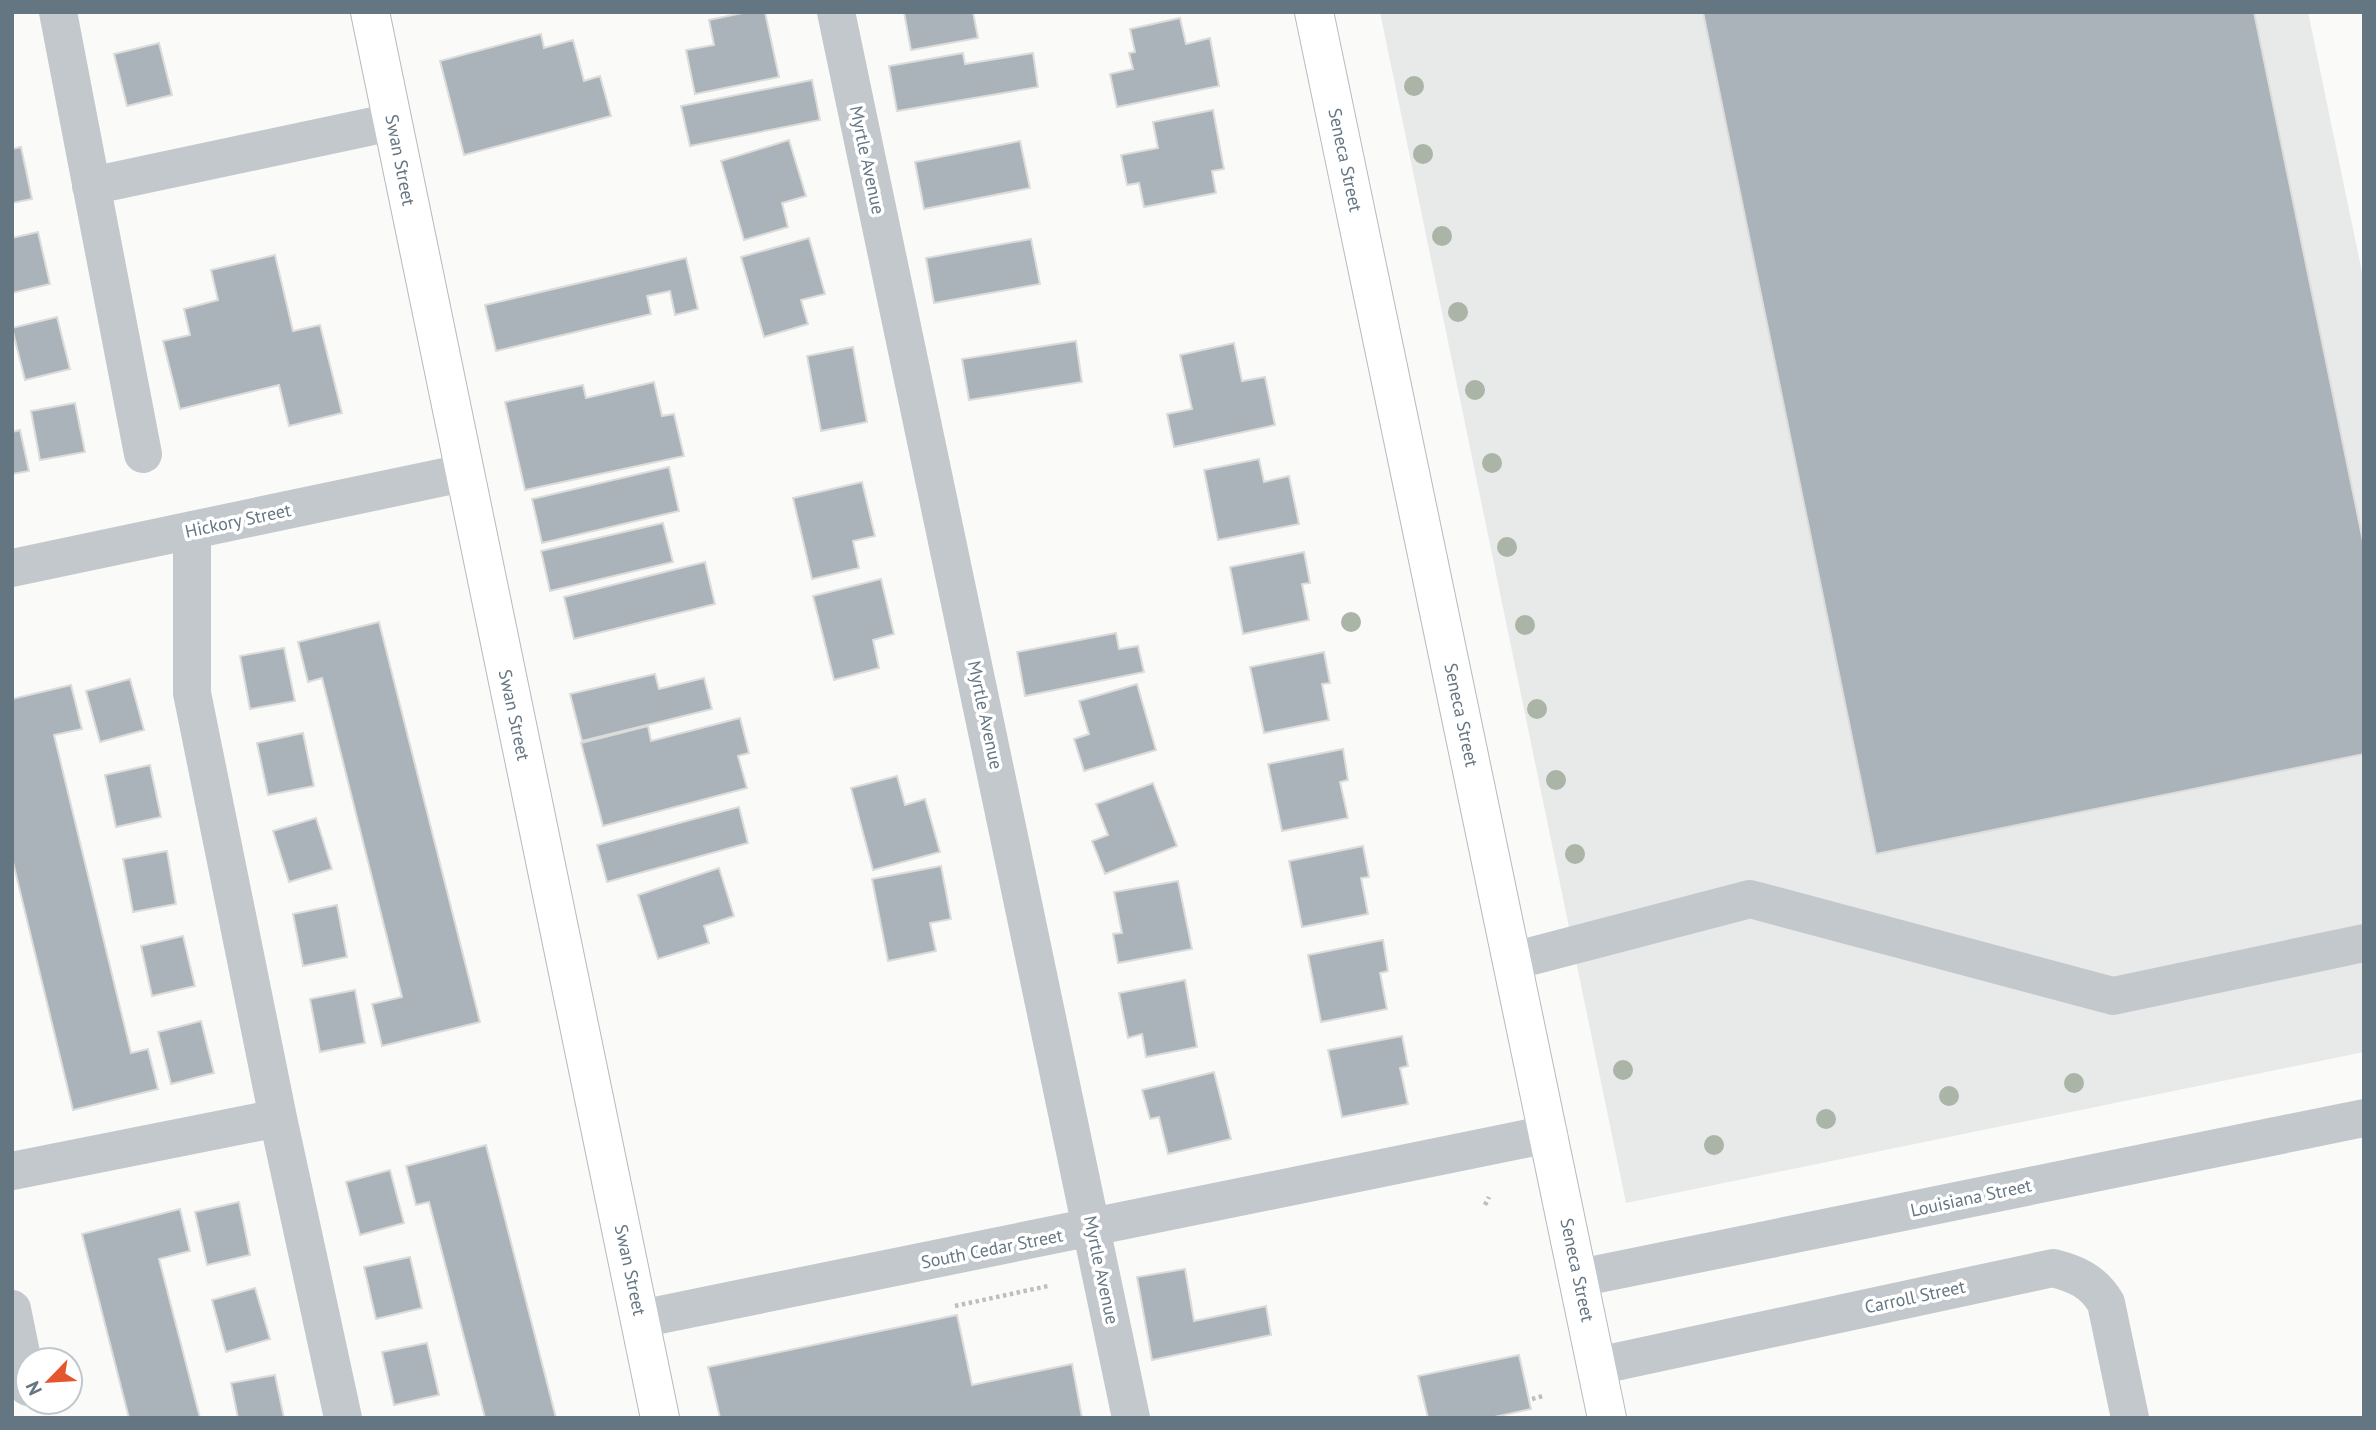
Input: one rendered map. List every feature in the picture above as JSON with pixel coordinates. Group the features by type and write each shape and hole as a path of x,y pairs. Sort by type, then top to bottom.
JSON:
{"main road":[{"name":"Swan Street","path":"370,12 660,1418"},
{"name":"Seneca Street","path":"1314,12 1607,1418"}],"street":[{"path":"58,12 143,454"},
{"name":"Myrtle Avenue","path":"836,12 1130,1418"},
{"path":"91,186 392,122"},
{"name":"Hickory Street","path":"12,568 463,473"},
{"path":"192,530 192,693 278,1118 343,1418"},
{"path":"1513,961 1750,899 2113,996 2364,943"},
{"path":"12,1171 278,1118"},
{"name":"Louisiana Street","path":"1579,1278 2364,1118"},
{"name":"South Cedar Street","path":"640,1319 1549,1134"},
{"name":"Carroll Street","path":"1597,1366 2053,1268 2085,1279 2098,1289 2106,1303 2130,1418"},
{"path":"12,1309 18,1346"}],"path":[{"path":"1485,1205 1489,1197"},
{"path":"955,1306 1048,1286"},
{"path":"1532,1399 1543,1396"}],"shaded area":[{"path":"1380,12 2308,12 2364,282 2364,1052 1626,1203"}],"building":[{"path":"747,12 765,12 779,77 695,94 686,50 714,45 709,20"},
{"path":"904,12 973,12 978,38 911,50"},
{"path":"1703,12 2254,12 2364,546 2364,754 1876,854"},
{"path":"1180,18 1186,44 1210,38 1219,86 1117,107 1110,74 1133,69 1129,53 1135,52 1130,29"},
{"path":"541,34 544,48 573,40 584,81 600,76 611,116 464,155 440,61"},
{"path":"159,43 172,95 127,106 114,54"},
{"path":"963,53 965,64 1033,53 1038,87 897,111 889,66"},
{"path":"812,80 820,120 690,146 681,106"},
{"path":"1213,110 1224,169 1212,171 1216,193 1144,207 1139,183 1127,185 1121,155 1158,148 1153,122"},
{"path":"789,140 806,196 782,203 788,227 744,240 721,161"},
{"path":"1020,141 1030,188 924,209 915,162"},
{"path":"21,147 32,199 12,203 12,149"},
{"path":"38,232 50,284 12,293 12,238"},
{"path":"809,238 825,294 801,300 808,324 764,337 741,257"},
{"path":"1031,239 1040,284 934,303 926,258"},
{"path":"275,255 293,331 320,325 342,413 289,426 279,385 180,409 163,341 190,335 184,309 218,300 211,270"},
{"path":"686,258 698,309 675,315 670,291 647,296 651,314 496,351 485,305"},
{"path":"57,317 70,369 25,380 12,328"},
{"path":"1076,341 1082,382 969,400 962,359"},
{"path":"1234,343 1242,381 1265,377 1275,425 1174,447 1167,414 1192,409 1180,355"},
{"path":"853,347 867,422 821,431 807,356"},
{"path":"654,382 662,416 674,414 684,456 525,490 505,402 583,385 586,398"},
{"path":"75,403 85,452 40,460 31,411"},
{"path":"20,430 29,471 12,474 12,432"},
{"path":"1259,459 1264,482 1289,476 1299,524 1218,540 1204,470"},
{"path":"669,467 679,511 542,543 532,499"},
{"path":"862,482 875,536 853,541 859,568 812,579 793,498"},
{"path":"663,523 673,562 550,591 541,551"},
{"path":"1304,552 1310,583 1302,584 1309,620 1243,634 1230,567"},
{"path":"705,562 715,604 574,639 564,597"},
{"path":"881,579 894,634 873,640 879,668 834,680 813,596"},
{"path":"379,622 480,1022 382,1046 372,1004 402,997 322,678 308,682 298,642"},
{"path":"1116,633 1119,649 1138,646 1144,672 1025,696 1017,652"},
{"path":"284,648 295,701 250,709 240,656"},
{"path":"1324,652 1330,683 1322,684 1329,720 1264,733 1250,667"},
{"path":"655,674 659,689 704,678 712,709 582,741 570,694"},
{"path":"130,679 144,730 100,742 86,691"},
{"path":"1137,684 1156,750 1084,771 1074,739 1089,734 1079,701"},
{"path":"71,685 82,729 54,735 131,1053 148,1049 158,1089 73,1110 12,858 12,699"},
{"path":"740,718 749,753 738,756 747,788 603,826 581,743 648,726 651,741"},
{"path":"303,733 314,786 268,795 257,743"},
{"path":"1343,749 1348,780 1340,782 1348,818 1282,831 1268,764"},
{"path":"150,765 161,817 116,827 105,775"},
{"path":"897,776 905,805 925,799 940,852 873,870 851,788"},
{"path":"1153,783 1177,846 1105,874 1092,841 1108,835 1096,804"},
{"path":"739,807 748,843 607,882 597,845"},
{"path":"316,818 332,869 289,882 273,831"},
{"path":"1363,846 1369,877 1361,878 1368,914 1302,927 1289,861"},
{"path":"167,851 176,904 133,912 123,859"},
{"path":"941,866 951,919 930,923 936,951 888,961 872,879"},
{"path":"719,868 734,916 704,926 709,943 658,959 638,895"},
{"path":"1178,881 1192,949 1118,963 1113,934 1122,933 1114,892"},
{"path":"337,905 347,957 303,966 293,914"},
{"path":"183,936 195,986 152,996 141,946"},
{"path":"1383,940 1388,971 1380,973 1387,1009 1321,1022 1308,955"},
{"path":"1185,980 1197,1047 1146,1057 1142,1034 1128,1038 1119,993"},
{"path":"355,990 365,1043 320,1052 310,999"},
{"path":"201,1021 214,1073 171,1084 158,1032"},
{"path":"1402,1036 1408,1066 1400,1068 1408,1104 1342,1117 1328,1050"},
{"path":"1214,1072 1231,1139 1168,1154 1159,1117 1150,1119 1142,1090"},
{"path":"486,1145 556,1418 485,1418 429,1202 416,1205 406,1166"},
{"path":"390,1170 404,1223 360,1235 346,1182"},
{"path":"239,1202 250,1255 207,1265 195,1212"},
{"path":"180,1209 190,1251 159,1259 200,1418 129,1418 82,1234"},
{"path":"410,1257 422,1308 376,1319 364,1267"},
{"path":"1185,1269 1194,1321 1266,1306 1271,1335 1152,1360 1137,1277"},
{"path":"255,1288 270,1339 226,1352 212,1300"},
{"path":"957,1315 972,1385 1072,1364 1082,1418 720,1418 708,1367"},
{"path":"427,1343 439,1395 394,1405 382,1352"},
{"path":"1519,1355 1531,1409 1490,1418 1428,1418 1418,1376"},
{"path":"275,1375 284,1418 238,1418 231,1383"}]}
